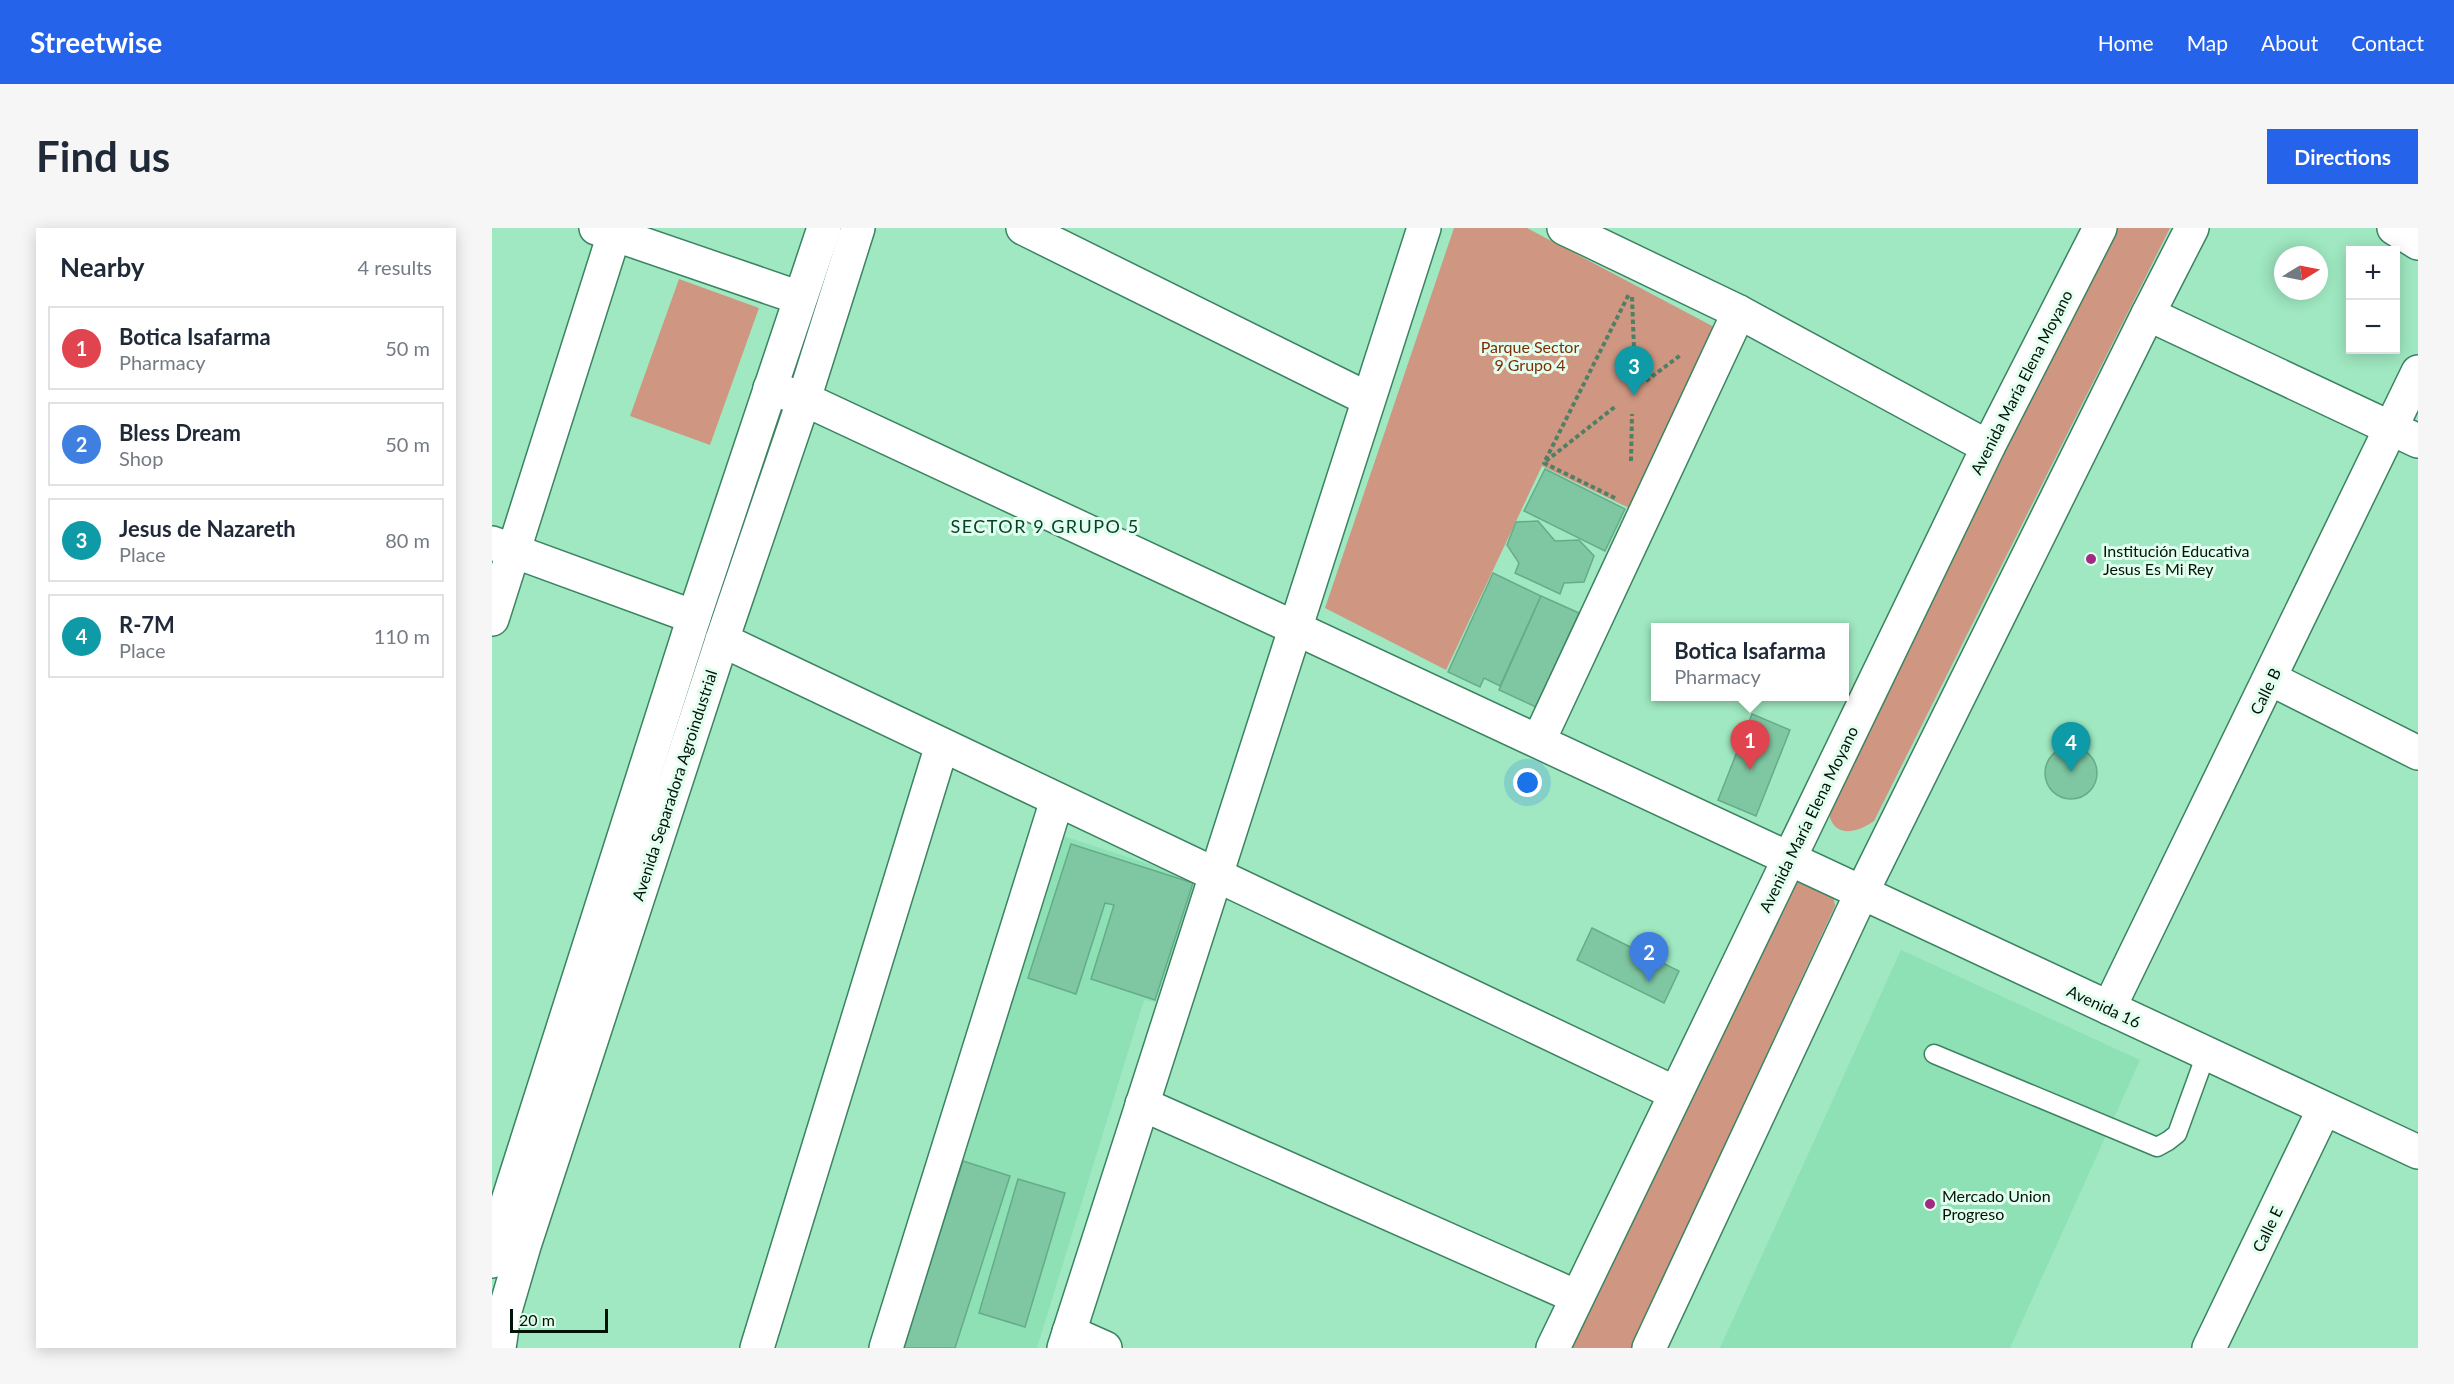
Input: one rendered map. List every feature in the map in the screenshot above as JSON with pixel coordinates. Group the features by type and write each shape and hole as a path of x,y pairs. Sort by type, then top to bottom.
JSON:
{"street":[{"name":"Avenida Separadora Agroindustrial","path":"492,1261 500,1226 694,617 824,228"},
{"name":"Avenida Separadora Agroindustrial","path":"498,1343 524,1246 722,640 804,399 858,228"},
{"path":"1023,228 1368,399"},
{"path":"1105,1348 1066,1340 1424,228"},
{"path":"1564,228 1739,312 1988,447"},
{"name":"Avenida María Elena Moyano","path":"1553,1348 1988,447 2100,228"},
{"path":"1649,1348 1862,892 2192,228"},
{"path":"2394,228 2418,243"},
{"path":"492,619 503,547 609,230 800,298"},
{"path":"1539,740 1739,312"},
{"path":"2148,314 2404,434"},
{"name":"Calle B","path":"2109,1008 2271,679 2404,434 2418,372"},
{"name":"Avenida 16","path":"770,388 804,399 2418,1152"},
{"path":"503,547 694,617"},
{"path":"722,640 1675,1093"},
{"path":"2271,679 2418,753"},
{"path":"757,1348 942,745"},
{"path":"886,1348 1057,800"},
{"path":"1142,1104 1577,1298"},
{"name":"Calle E","path":"2209,1348 2325,1109"}],"lane":[{"path":"1934,1054 2157,1147 2168,1142 2177,1134 2206,1054"}],"path":[{"path":"1544,463 1632,290 1635,375"},
{"path":"1544,463 1616,406"},
{"path":"1631,468 1632,414"},
{"path":"1544,463 1619,499"}],"shaded area":[{"path":"1063,836 1198,880 1155,1002 1144,1000 1037,1348 901,1348"},
{"name":"Mercado Union Progreso","path":"1901,950 2140,1060 2010,1348 1720,1348"}],"green space":[{"name":"Parque Sector 9 Grupo 4","path":"1454,228 1527,228 1716,328 1629,508 1542,466 1446,670 1325,608"},
{"path":"2118,228 2170,228 1874,821 1854,830 1839,829 1830,817 1829,795"},
{"path":"679,279 759,308 710,445 630,416"},
{"path":"1798,875 1833,894 1835,906 1631,1348 1572,1348 1639,1202"}],"building":[{"path":"1545,469 1625,509 1605,551 1524,511"},
{"path":"1538,521 1555,541 1579,540 1594,556 1584,582 1564,583 1560,594 1515,573 1519,563 1507,545 1516,522"},
{"path":"1493,573 1541,596 1500,686 1484,678 1480,687 1448,672"},
{"path":"1541,596 1579,613 1536,707 1499,690"},
{"path":"1752,714 1790,730 1756,816 1718,800"},
{"path":"2066,747 2076,747 2085,751 2093,759 2097,773 2093,787 2085,795 2076,799 2066,799 2057,795 2049,787 2045,778 2045,768 2049,759 2057,751"},
{"path":"1071,844 1193,883 1155,1000 1091,979 1114,905 1105,903 1076,994 1028,978"},
{"path":"1592,928 1679,971 1664,1003 1577,960"},
{"path":"963,1161 1010,1176 955,1348 903,1348"},
{"path":"1018,1179 1065,1193 1025,1327 979,1313"}],"place":[{"name":"Jesus de Nazareth","path":"1634,396"},
{"name":"Institución Educativa Jesus Es Mi Rey","path":"2091,559"},
{"name":"Botica Isafarma","path":"1750,770"},
{"name":"R-7M","path":"2071,772"},
{"name":"Bless Dream","path":"1649,982"},
{"name":"Mercado Union Progreso","path":"1930,1204"}],"district":[{"name":"SECTOR 9 GRUPO 5","path":"1045,526"}]}
